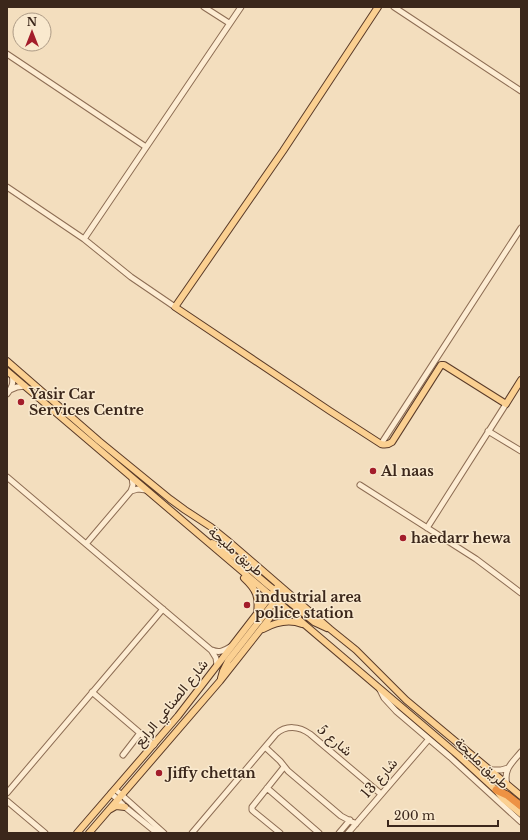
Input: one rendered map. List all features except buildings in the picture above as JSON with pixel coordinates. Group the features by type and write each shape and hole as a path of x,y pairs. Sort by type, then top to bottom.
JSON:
{"highway":[{"path":"496,790 507,795 521,806"}],"main road":[{"path":"378,7 283,151 175,307 380,444 386,445 392,442 442,365 506,404 521,380"},
{"name":"طريق مليحة","path":"7,361 105,446 174,502 211,526 280,594 305,625 459,756 521,814"},
{"name":"طريق مليحة","path":"7,371 237,567 280,594 330,629 366,659 406,700 521,796"},
{"path":"207,541 226,550 280,594 228,661 223,670 220,681"},
{"path":"237,567 239,574 256,593 258,603 256,615"},
{"name":"شارع الصناعي الرابع","path":"77,833 178,716 256,615 280,594"},
{"name":"شارع الصناعي الرابع","path":"89,833 220,681 260,630 280,594"},
{"path":"260,630 280,622 292,622 305,625"},
{"path":"108,810 116,806 125,806"}],"street":[{"path":"204,7 229,23"},
{"path":"84,239 241,7"},
{"path":"394,7 521,91"},
{"path":"7,54 146,147"},
{"path":"7,187 84,239 130,277 175,307"},
{"path":"380,444 521,228"},
{"path":"9,392 13,383 12,375"},
{"path":"9,392 18,387 25,386"},
{"path":"427,528 506,404"},
{"path":"488,431 521,452"},
{"path":"7,477 211,650 216,658 217,665"},
{"path":"86,544 131,491 133,485 132,478"},
{"path":"360,485 476,559 521,593"},
{"path":"131,491 138,489 146,490"},
{"path":"7,793 162,609"},
{"path":"211,650 221,652 230,647"},
{"path":"380,690 390,705 521,822"},
{"path":"92,692 154,745"},
{"name":"شارع 5","path":"192,833 265,747 280,731 288,728 302,729 310,734 381,794"},
{"path":"123,755 140,733"},
{"name":"شارع 13","path":"348,833 429,739"},
{"path":"265,747 278,758 290,773 339,814 356,824"},
{"path":"507,785 506,776 508,768 521,752"},
{"path":"280,833 251,808 284,767"},
{"path":"490,770 501,770 508,768"},
{"path":"267,788 319,833"},
{"path":"113,791 164,833"},
{"path":"119,797 125,806 157,833"},
{"path":"7,801 45,833"},
{"path":"339,833 350,820"}],"place":[{"name":"Yasir Car Services Centre","path":"21,402"},
{"name":"Al naas","path":"373,471"},
{"name":"haedarr hewa","path":"403,538"},
{"name":"industrial area police station","path":"247,605"},
{"name":"Jiffy chettan","path":"159,773"}]}
